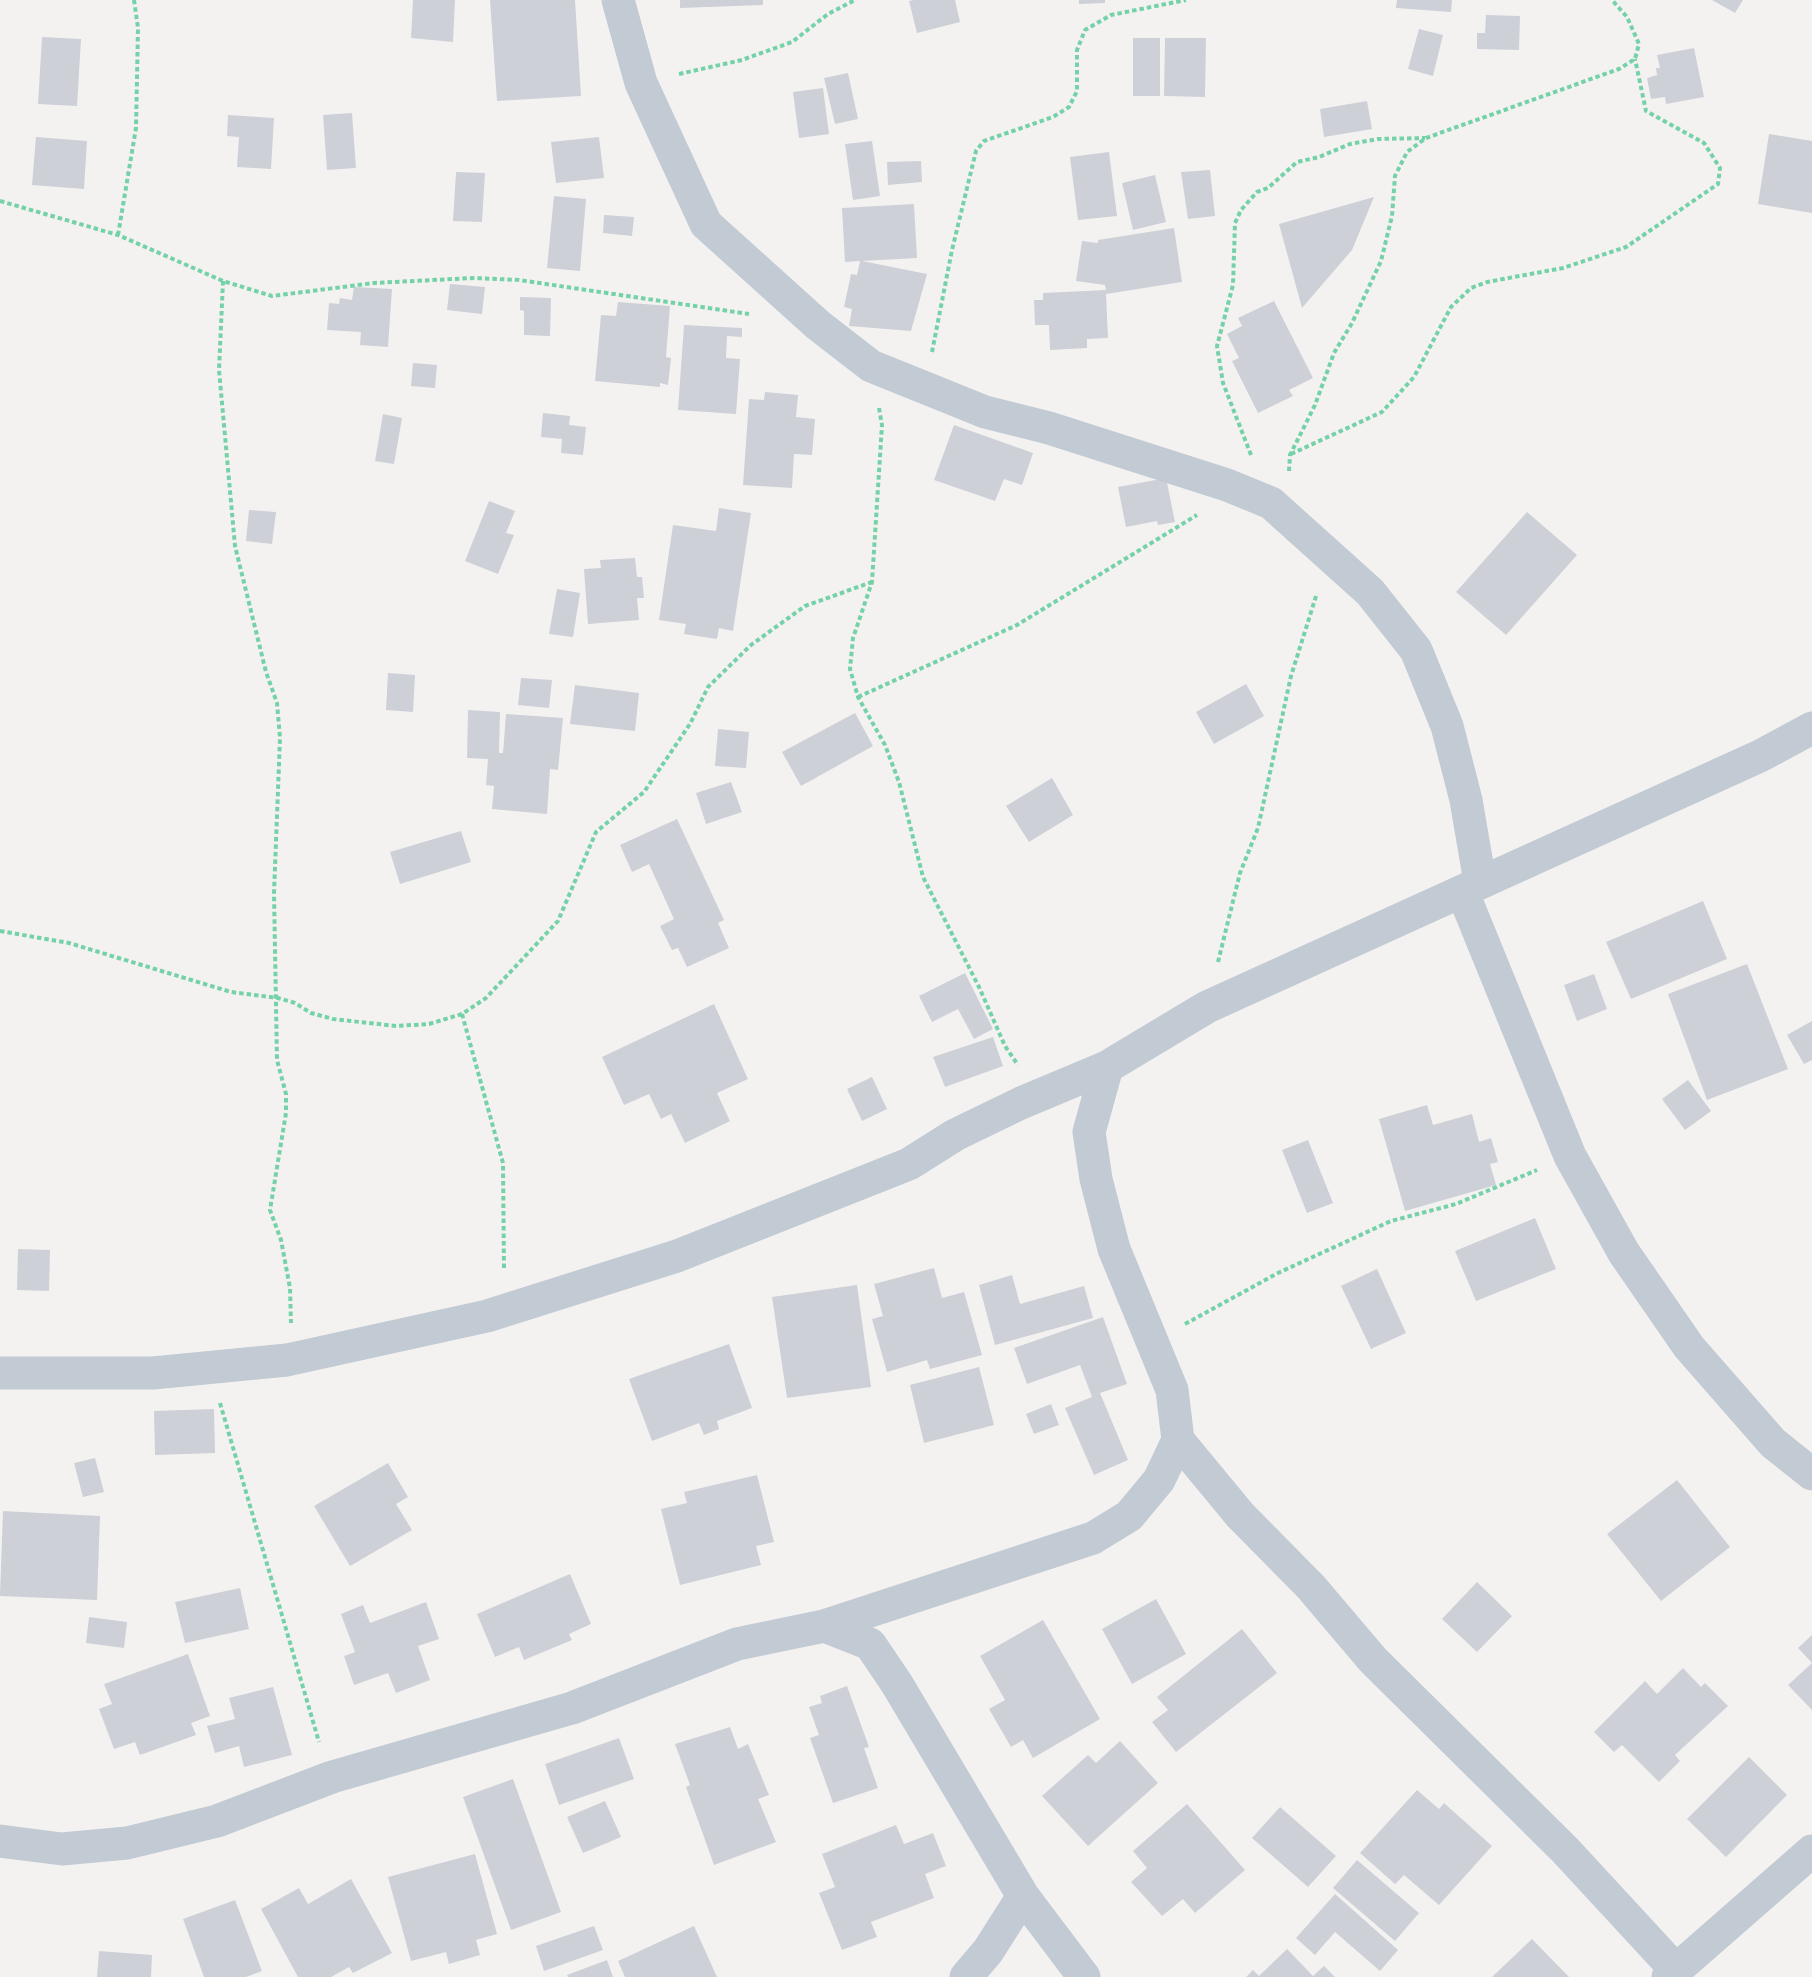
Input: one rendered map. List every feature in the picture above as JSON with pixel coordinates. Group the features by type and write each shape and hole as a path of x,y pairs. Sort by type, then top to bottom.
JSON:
{"street":[{"path":"618,0 641,83 706,224 818,325 871,366 985,412 1049,428 1227,485 1278,508 1370,592 1416,650 1447,726 1466,800 1472,887 1570,1156 1624,1253 1689,1347 1773,1443 1812,1474"},
{"path":"0,1372 153,1373 287,1360 505,1310 677,1256 909,1164 955,1135 1021,1103 1107,1067 1207,1007 1760,756 1812,728"},
{"path":"0,1841 62,1849 127,1844 217,1821 332,1777 572,1707 737,1644 824,1626 1094,1538 1129,1516 1159,1480 1178,1440 1172,1390 1114,1249 1095,1179 1089,1132 1107,1067"},
{"path":"1178,1440 1240,1515 1311,1587 1373,1660 1566,1850 1671,1973 1812,1851"},
{"path":"824,1626 870,1644 897,1684 1023,1896 1084,1977"},
{"path":"966,1977 988,1951 1023,1896"}],"path":[{"path":"118,235 136,128 138,28 134,0"},
{"path":"641,83 742,60 792,42 828,14 855,0"},
{"path":"926,388 952,250 976,151 984,141 1053,117 1070,107 1077,91 1077,50 1085,30 1111,15 1186,0"},
{"path":"1290,455 1382,412 1414,377 1451,307 1471,288 1487,282 1563,268 1626,247 1718,184 1720,168 1704,143 1646,111 1635,59 1639,44 1627,17 1612,0"},
{"path":"1278,508 1290,455 1315,405 1334,353 1352,323 1381,261 1392,216 1395,176 1407,152 1426,138 1619,69 1635,59"},
{"path":"1278,508 1223,383 1217,346 1233,285 1234,224 1241,210 1257,192 1268,188 1297,162 1356,142 1426,138"},
{"path":"0,201 118,235 223,281 272,296 374,283 474,278 519,280 750,314"},
{"path":"223,281 219,370 235,546 266,672 277,703 280,738 274,893 278,1060 286,1094 286,1113 270,1210 281,1240 290,1288 291,1318 287,1360"},
{"path":"871,366 882,425 872,582 853,638 850,669 858,697 885,745 899,782 923,877 979,987 1005,1046 1022,1071 1021,1103"},
{"path":"858,697 1017,625 1196,516 1212,503 1227,485"},
{"path":"1207,1007 1240,873 1258,828 1292,676 1328,555"},
{"path":"0,931 69,943 231,992 278,998 333,1019 396,1026 429,1024 462,1014 486,998 558,921 596,832 645,792 690,724 708,687 751,645 805,606 872,582"},
{"path":"462,1014 503,1163 505,1310"},
{"path":"1152,1342 1306,1259 1391,1221 1456,1204 1570,1156"},
{"path":"210,1368 319,1743 332,1777"}],"building":[{"path":"413,0 455,0 453,42 411,38"},
{"path":"490,0 575,0 581,96 497,101"},
{"path":"680,0 763,0 763,5 680,8"},
{"path":"955,0 960,22 917,33 909,1"},
{"path":"1079,0 1105,0 1105,3 1079,4"},
{"path":"1397,0 1452,0 1451,12 1396,8"},
{"path":"1712,0 1743,0 1735,13"},
{"path":"1486,15 1520,16 1519,50 1477,49 1477,33 1485,33"},
{"path":"1419,29 1443,35 1433,76 1408,69"},
{"path":"42,37 81,39 77,106 38,104"},
{"path":"1133,38 1160,38 1160,96 1133,96"},
{"path":"1165,38 1206,38 1205,97 1164,96"},
{"path":"1694,48 1704,97 1666,104 1665,97 1651,99 1647,78 1657,75 1656,68 1660,68 1657,55"},
{"path":"848,73 858,119 835,124 824,78"},
{"path":"823,88 829,134 799,138 793,92"},
{"path":"1367,101 1372,129 1324,137 1320,109"},
{"path":"352,113 356,168 327,170 323,115"},
{"path":"228,115 274,118 271,169 237,167 239,137 227,136"},
{"path":"1769,134 1812,141 1812,213 1758,204"},
{"path":"36,137 87,141 84,189 32,185"},
{"path":"599,137 604,178 556,183 551,142"},
{"path":"872,141 880,196 853,200 845,144"},
{"path":"1109,152 1117,216 1078,220 1070,157"},
{"path":"921,161 922,182 888,185 887,162"},
{"path":"1210,170 1215,216 1188,219 1181,172"},
{"path":"456,172 485,173 482,222 453,221"},
{"path":"1155,175 1166,222 1133,230 1122,183"},
{"path":"554,196 586,199 580,271 547,268"},
{"path":"1374,197 1352,250 1302,308 1279,224"},
{"path":"914,204 917,258 862,261 927,274 911,331 849,326 852,309 844,307 851,274 857,275 860,261 845,262 842,208"},
{"path":"604,215 634,217 632,236 603,233"},
{"path":"1174,228 1182,282 1106,294 1108,338 1087,339 1087,348 1050,350 1049,325 1035,325 1034,300 1043,300 1043,293 1106,290 1105,285 1076,281 1082,241 1098,243 1098,240"},
{"path":"450,284 485,287 482,314 447,310"},
{"path":"354,287 392,289 388,347 360,345 361,332 327,330 329,303 339,304 340,298 352,300"},
{"path":"520,297 551,298 550,336 524,335 524,311 520,310"},
{"path":"1274,301 1313,378 1289,390 1293,396 1258,413 1232,361 1239,358 1227,334 1242,326 1238,318"},
{"path":"618,302 670,306 666,357 671,358 668,385 660,383 660,387 595,381 601,315 616,316"},
{"path":"684,325 742,328 742,337 727,336 726,358 740,359 736,414 678,410"},
{"path":"413,363 437,365 435,388 411,386"},
{"path":"765,392 798,395 796,417 815,419 812,455 794,454 792,488 743,485 749,399 764,400"},
{"path":"543,413 570,416 569,425 586,427 583,455 561,453 562,439 541,437"},
{"path":"383,414 402,418 394,464 375,461"},
{"path":"954,425 1033,453 1022,485 1004,479 995,501 934,480"},
{"path":"1166,478 1175,522 1158,525 1157,521 1126,527 1118,487"},
{"path":"489,501 515,511 506,533 514,535 498,574 465,561"},
{"path":"719,508 751,513 733,631 719,628 717,639 684,634 686,624 659,620 673,525 716,531"},
{"path":"249,510 276,512 272,544 246,541"},
{"path":"1527,512 1577,555 1506,635 1456,592"},
{"path":"635,558 637,577 642,577 644,598 637,598 639,620 588,624 584,569 601,568 600,560"},
{"path":"557,589 580,593 573,637 549,634"},
{"path":"388,673 415,675 413,712 386,710"},
{"path":"521,678 552,680 549,708 518,705"},
{"path":"1246,684 1264,716 1214,744 1196,712"},
{"path":"575,685 639,693 635,731 570,724"},
{"path":"468,710 500,712 499,753 503,753 506,714 563,718 558,770 550,769 547,814 492,809 494,786 486,785 488,759 467,758"},
{"path":"855,713 873,746 801,786 782,752"},
{"path":"718,729 749,732 746,768 715,766"},
{"path":"1052,778 1073,815 1029,842 1006,806"},
{"path":"731,782 742,812 706,824 696,793"},
{"path":"677,819 724,920 718,923 729,948 687,967 678,948 672,950 660,926 674,919 649,864 632,872 620,845"},
{"path":"461,831 471,862 400,884 390,852"},
{"path":"1703,901 1727,959 1631,999 1606,942"},
{"path":"1747,964 1788,1069 1707,1100 1668,994"},
{"path":"965,973 993,1029 974,1039 958,1009 932,1022 919,996"},
{"path":"1594,974 1607,1009 1577,1021 1564,985"},
{"path":"714,1004 748,1079 717,1093 730,1121 685,1143 671,1114 661,1119 649,1094 624,1105 602,1057"},
{"path":"1812,1021 1812,1060 1804,1064 1787,1035"},
{"path":"993,1037 1003,1066 945,1087 933,1057"},
{"path":"872,1077 887,1109 862,1121 847,1089"},
{"path":"1688,1080 1711,1111 1685,1130 1662,1099"},
{"path":"1427,1105 1433,1125 1472,1114 1479,1142 1491,1138 1498,1162 1490,1164 1496,1185 1405,1211 1379,1119"},
{"path":"1308,1140 1333,1203 1307,1213 1282,1150"},
{"path":"1535,1218 1556,1269 1476,1301 1455,1251"},
{"path":"18,1249 50,1250 49,1291 17,1290"},
{"path":"934,1268 942,1298 964,1292 982,1355 930,1369 927,1360 887,1372 872,1319 883,1316 874,1284"},
{"path":"1377,1269 1406,1333 1371,1349 1341,1286"},
{"path":"1012,1275 1020,1304 1084,1286 1093,1318 995,1345 979,1285"},
{"path":"857,1285 871,1387 787,1398 772,1297"},
{"path":"1103,1317 1127,1384 1100,1393 1128,1460 1094,1475 1065,1408 1092,1397 1080,1365 1027,1384 1014,1348"},
{"path":"729,1344 752,1408 717,1421 719,1429 704,1435 699,1423 652,1441 629,1379"},
{"path":"979,1367 994,1425 924,1443 910,1385"},
{"path":"1051,1404 1059,1425 1034,1434 1026,1414"},
{"path":"214,1409 215,1453 155,1455 154,1411"},
{"path":"95,1458 104,1492 83,1497 74,1463"},
{"path":"388,1463 408,1497 396,1504 412,1530 350,1566 314,1506"},
{"path":"757,1475 774,1542 756,1546 761,1565 680,1585 661,1509 687,1503 684,1492"},
{"path":"1677,1480 1730,1547 1661,1601 1607,1534"},
{"path":"3,1511 100,1516 97,1600 0,1596"},
{"path":"570,1574 591,1624 569,1634 572,1640 524,1660 519,1647 495,1657 477,1614"},
{"path":"1477,1582 1512,1616 1477,1652 1442,1619"},
{"path":"240,1588 249,1629 185,1643 175,1602"},
{"path":"1156,1599 1186,1654 1132,1684 1102,1629"},
{"path":"426,1602 439,1639 418,1646 430,1680 396,1693 388,1673 354,1685 344,1656 355,1652 341,1614 363,1605 370,1623"},
{"path":"89,1617 127,1622 124,1648 86,1643"},
{"path":"1043,1620 1100,1719 1033,1758 1023,1740 1011,1747 989,1709 1005,1700 980,1656"},
{"path":"1242,1629 1277,1673 1176,1752 1152,1722 1168,1710 1157,1697"},
{"path":"1812,1635 1812,1663 1798,1648"},
{"path":"188,1654 210,1716 191,1723 196,1735 140,1755 135,1742 114,1749 99,1709 112,1704 104,1684"},
{"path":"1812,1663 1812,1710 1788,1685"},
{"path":"1683,1668 1701,1687 1705,1683 1728,1706 1675,1755 1680,1761 1659,1782 1622,1745 1614,1752 1594,1732 1645,1681 1657,1694"},
{"path":"847,1686 869,1747 864,1748 878,1788 833,1803 810,1738 819,1735 809,1707 822,1703 820,1696"},
{"path":"273,1687 292,1755 244,1767 239,1746 215,1753 207,1726 235,1719 229,1698"},
{"path":"730,1727 738,1749 748,1744 769,1795 758,1799 776,1842 714,1865 686,1787 690,1785 675,1744"},
{"path":"619,1738 634,1779 559,1805 545,1764"},
{"path":"1120,1741 1158,1783 1088,1846 1042,1796 1088,1755 1096,1763"},
{"path":"1749,1757 1787,1795 1726,1857 1687,1819"},
{"path":"513,1779 561,1912 511,1930 463,1797"},
{"path":"1417,1790 1439,1809 1444,1803 1492,1846 1439,1905 1404,1875 1395,1884 1360,1853"},
{"path":"605,1801 621,1837 583,1853 567,1817"},
{"path":"1187,1804 1245,1870 1195,1913 1183,1899 1162,1916 1131,1882 1147,1868 1133,1851"},
{"path":"1280,1807 1336,1856 1308,1887 1252,1838"},
{"path":"896,1825 904,1844 933,1833 946,1866 925,1874 934,1898 871,1922 877,1937 842,1950 819,1893 835,1887 822,1854"},
{"path":"475,1854 497,1934 476,1940 480,1955 449,1964 446,1952 411,1961 388,1877"},
{"path":"1357,1860 1419,1913 1395,1941 1333,1888"},
{"path":"351,1879 392,1953 353,1973 349,1967 331,1977 298,1977 261,1909 299,1888 308,1904"},
{"path":"1335,1894 1398,1950 1380,1971 1335,1932 1315,1955 1296,1938"},
{"path":"235,1900 262,1971 246,1977 204,1977 183,1919"},
{"path":"594,1926 603,1950 544,1971 536,1946"},
{"path":"694,1926 717,1977 625,1977 618,1961"},
{"path":"1532,1939 1569,1977 1492,1977"},
{"path":"1287,1949 1313,1976 1324,1966 1335,1977 1246,1977 1253,1970 1259,1976"},
{"path":"99,1951 152,1955 151,1977 97,1977"},
{"path":"607,1960 613,1977 568,1977 567,1975"}]}
